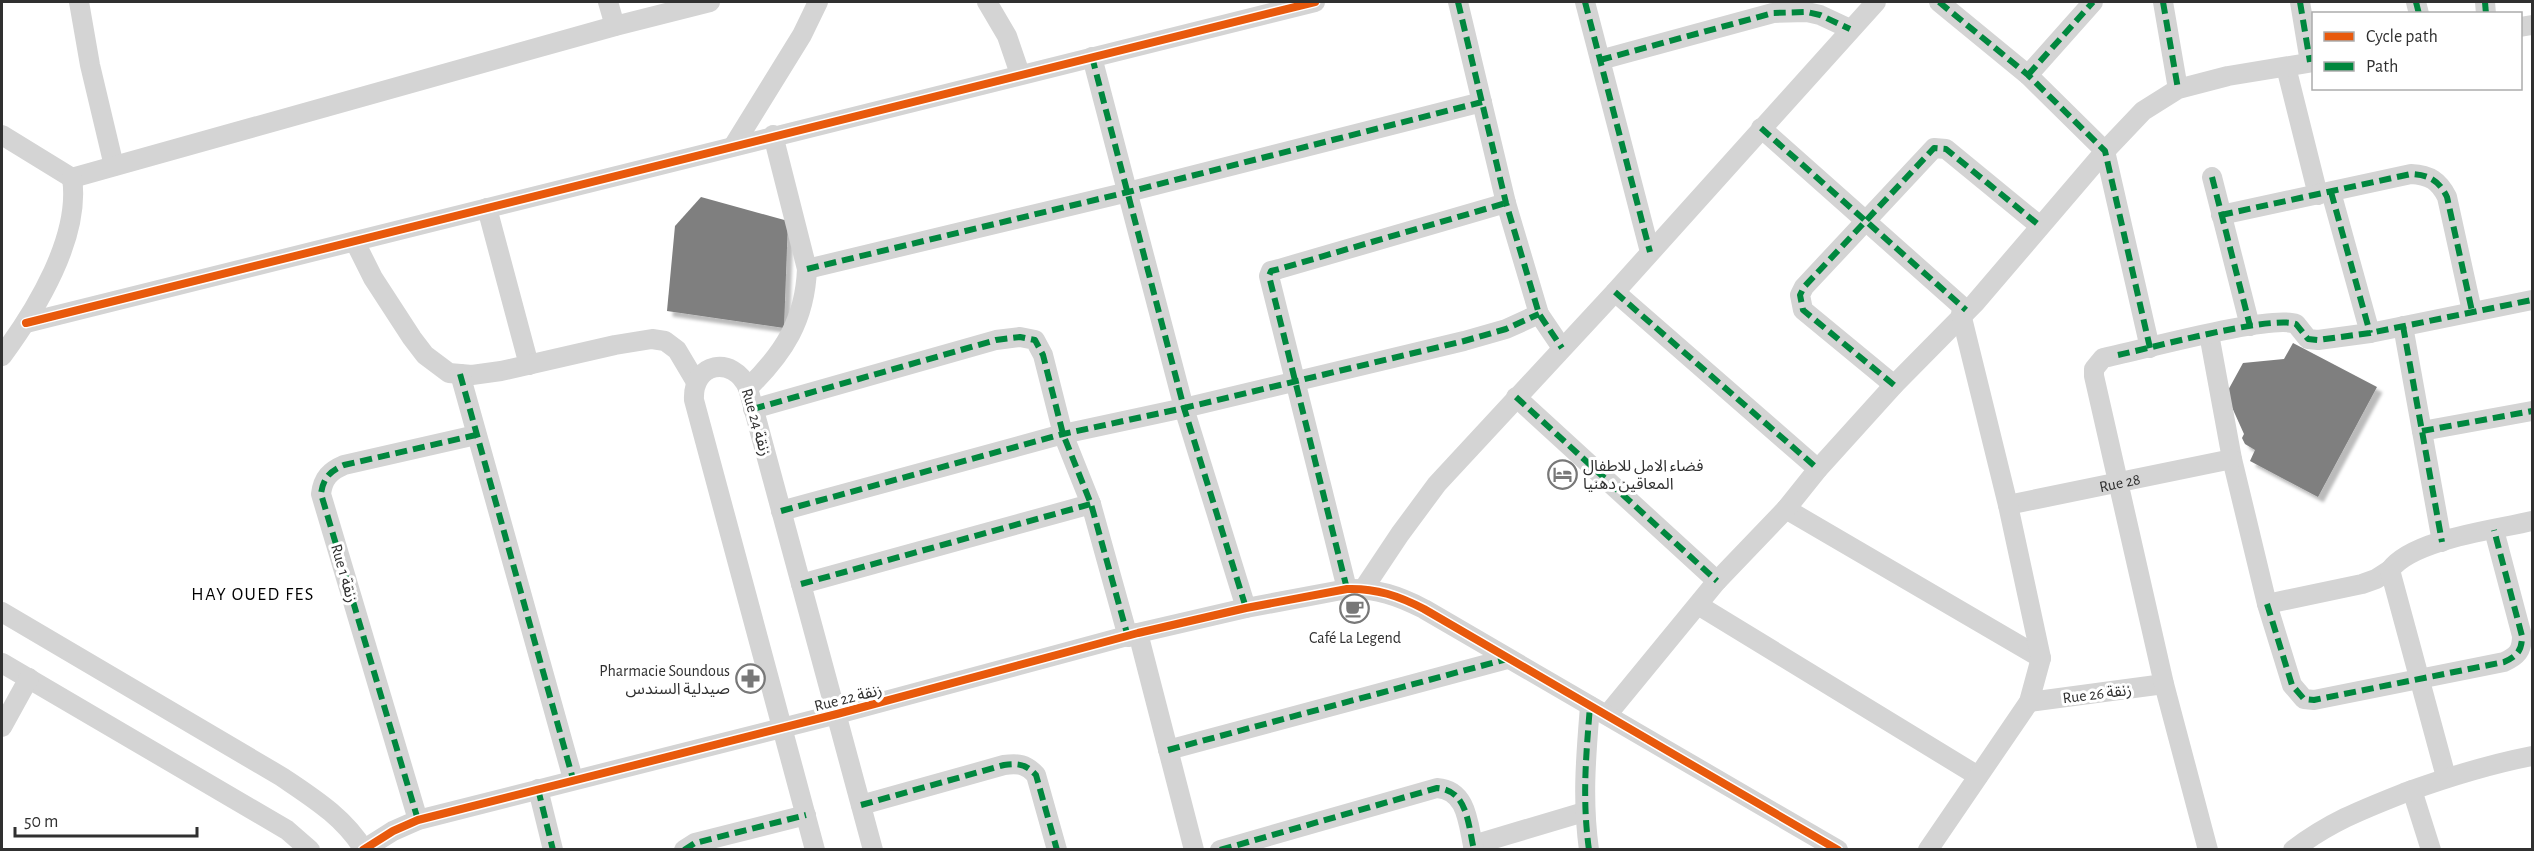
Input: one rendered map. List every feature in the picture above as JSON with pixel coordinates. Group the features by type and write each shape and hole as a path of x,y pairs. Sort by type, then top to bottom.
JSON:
{"street":[{"path":"79,2 90,65 114,166"},
{"path":"608,2 615,26"},
{"path":"2,135 72,178 615,26 710,2"},
{"path":"734,145 802,35 819,2"},
{"path":"987,2 1007,36 1020,74"},
{"path":"26,324 773,135 1315,2"},
{"path":"1458,2 1506,203 1539,314 1562,348"},
{"path":"1585,2 1650,252"},
{"path":"1356,589 1437,484 1615,292 1876,2"},
{"path":"1939,2 2028,75 2105,151 2150,348"},
{"path":"2028,75 2093,2"},
{"path":"2163,2 2178,89"},
{"path":"1589,849 1584,812 1598,711 1786,509 1818,469 1894,385 1975,303 2040,225 2143,111 2178,89 2228,76 2312,62 2300,2"},
{"path":"1600,60 1773,13 1807,12 1820,15 1850,29"},
{"path":"1092,57 1184,408 1246,608"},
{"path":"2286,67 2370,333"},
{"path":"807,269 1128,192 1482,102"},
{"path":"1761,128 1964,312 2041,658 2029,702 1928,849"},
{"path":"748,388 773,364 789,340 806,292 807,269 773,135"},
{"path":"1894,385 1812,318 1800,304 1800,295 1804,287 1930,149 1940,147 1946,149 2040,225"},
{"path":"2222,215 2411,174 2422,174 2434,179 2447,197 2472,311"},
{"path":"2212,177 2250,326"},
{"path":"2,356 26,324 54,272 63,249 74,190 72,178"},
{"path":"1356,589 1294,381 1268,281 1271,272 1506,203"},
{"path":"487,208 529,365"},
{"path":"356,242 388,303 425,355 449,373 501,371 615,345 652,339 664,341 677,350 696,382 694,400 815,849"},
{"path":"1615,292 1818,469"},
{"path":"2208,849 2164,684 2117,482 2094,369 2103,358 2250,326 2289,321 2299,327 2308,339 2313,340 2370,333 2532,300"},
{"path":"781,511 1063,434 1184,408 1464,341 1506,329 1539,314"},
{"path":"2403,326 2442,542"},
{"path":"2209,334 2232,459 2267,604 2292,685 2304,699 2314,700 2504,662 2518,654 2522,646 2522,636 2494,530"},
{"path":"753,409 996,340 1020,337 1035,340 1043,355 1063,434 1091,504 1133,635 1168,750 1194,849"},
{"name":"Rue 24 زنقة","path":"696,382 703,373 712,368 724,367 735,370 743,378 748,388 873,849"},
{"path":"460,374 573,779"},
{"path":"1516,397 1717,581"},
{"path":"2422,431 2532,411"},
{"name":"Rue 1 زنقة","path":"418,820 321,494 322,486 328,474 344,465 476,435"},
{"name":"Rue 28","path":"2008,504 2232,459"},
{"path":"801,584 1091,504"},
{"path":"1786,509 2041,658"},
{"path":"2267,604 2362,584 2376,579 2420,548 2532,521"},
{"path":"2393,566 2419,678 2446,777"},
{"path":"1356,589 1405,599 1838,849"},
{"name":"Rue 22 زنقة","path":"364,849 393,831 418,820 573,779 837,714 1133,635 1246,608 1356,589"},
{"path":"1698,605 1978,776"},
{"path":"2,612 282,777 349,827 364,849"},
{"path":"1168,750 1507,659"},
{"path":"2,663 287,830 310,849"},
{"path":"2,727 29,678"},
{"name":"Rue 26 زنقة","path":"2029,702 2164,684"},
{"path":"2293,849 2316,832 2347,815 2446,777 2495,763 2532,756"},
{"path":"861,805 1004,765 1021,764 1029,767 1036,775 1057,849"},
{"path":"1220,849 1437,788 1453,792 1462,800 1474,847 1584,812"},
{"path":"538,789 553,849"},
{"path":"2412,790 2431,849"},
{"path":"684,849 695,843 806,815"}],"building":[{"path":"701,197 788,221 784,328 667,311 675,226"},
{"path":"2293,343 2377,387 2318,497 2250,461 2255,450 2245,444 2242,438 2244,434 2226,394 2243,363 2284,359"}],"marked path":[{"path":"1458,2 1506,203 1539,314 1562,348"},
{"path":"1585,2 1650,252"},
{"path":"1939,2 2028,75 2105,151 2150,348"},
{"path":"2028,75 2093,2"},
{"path":"2163,2 2178,89"},
{"path":"2300,2 2310,62"},
{"path":"2416,2 2418,12"},
{"path":"2485,2 2486,12"},
{"path":"1600,60 1773,13 1807,12 1820,15 1850,29"},
{"path":"1092,57 1184,408 1246,608"},
{"path":"807,269 1128,192 1482,102"},
{"path":"1761,128 1966,310"},
{"path":"1894,385 1803,310 1800,295 1804,287 1934,148 1946,149 2040,226"},
{"path":"2221,215 2411,174 2429,177 2441,187 2447,197 2472,311"},
{"path":"2212,177 2250,326"},
{"path":"2331,192 2370,333"},
{"path":"1347,589 1269,276 1271,271 1506,203"},
{"path":"1615,292 1818,469"},
{"path":"2118,355 2262,324 2283,322 2296,324 2308,339 2318,340 2370,333 2532,300"},
{"path":"781,511 1063,434 1184,408 1464,341 1506,329 1539,314"},
{"path":"2403,326 2442,542"},
{"path":"753,409 996,340 1020,337 1035,340 1043,355 1063,434 1091,504 1128,637"},
{"path":"460,374 573,779"},
{"path":"1516,397 1717,581"},
{"path":"2422,431 2532,411"},
{"path":"418,820 321,494 328,476 344,465 476,435"},
{"path":"801,584 1091,504"},
{"path":"2267,604 2292,685 2304,699 2314,700 2504,662 2518,652 2522,636 2494,530"},
{"path":"1168,750 1507,659"},
{"path":"1589,850 1585,795 1590,706"},
{"path":"861,805 1004,765 1022,765 1036,775 1057,850"},
{"path":"1220,850 1437,788 1447,790 1461,802 1468,820 1474,850"},
{"path":"538,789 553,850"},
{"path":"684,850 695,843 806,815"}],"cycle path":[{"path":"26,323 1315,2"},
{"path":"363,850 393,831 418,820 837,714 1138,633 1246,608 1347,589 1387,594 1424,609 1838,850"}],"place":[{"name":"فضاء الامل للاطفال المعاقين دهنيا","path":"1562,474"},
{"name":"Café La Legend","path":"1355,609"},
{"name":"Pharmacie Soundous صيدلية السندس","path":"751,679"}],"district":[{"name":"HAY OUED FES","path":"253,594"}]}
